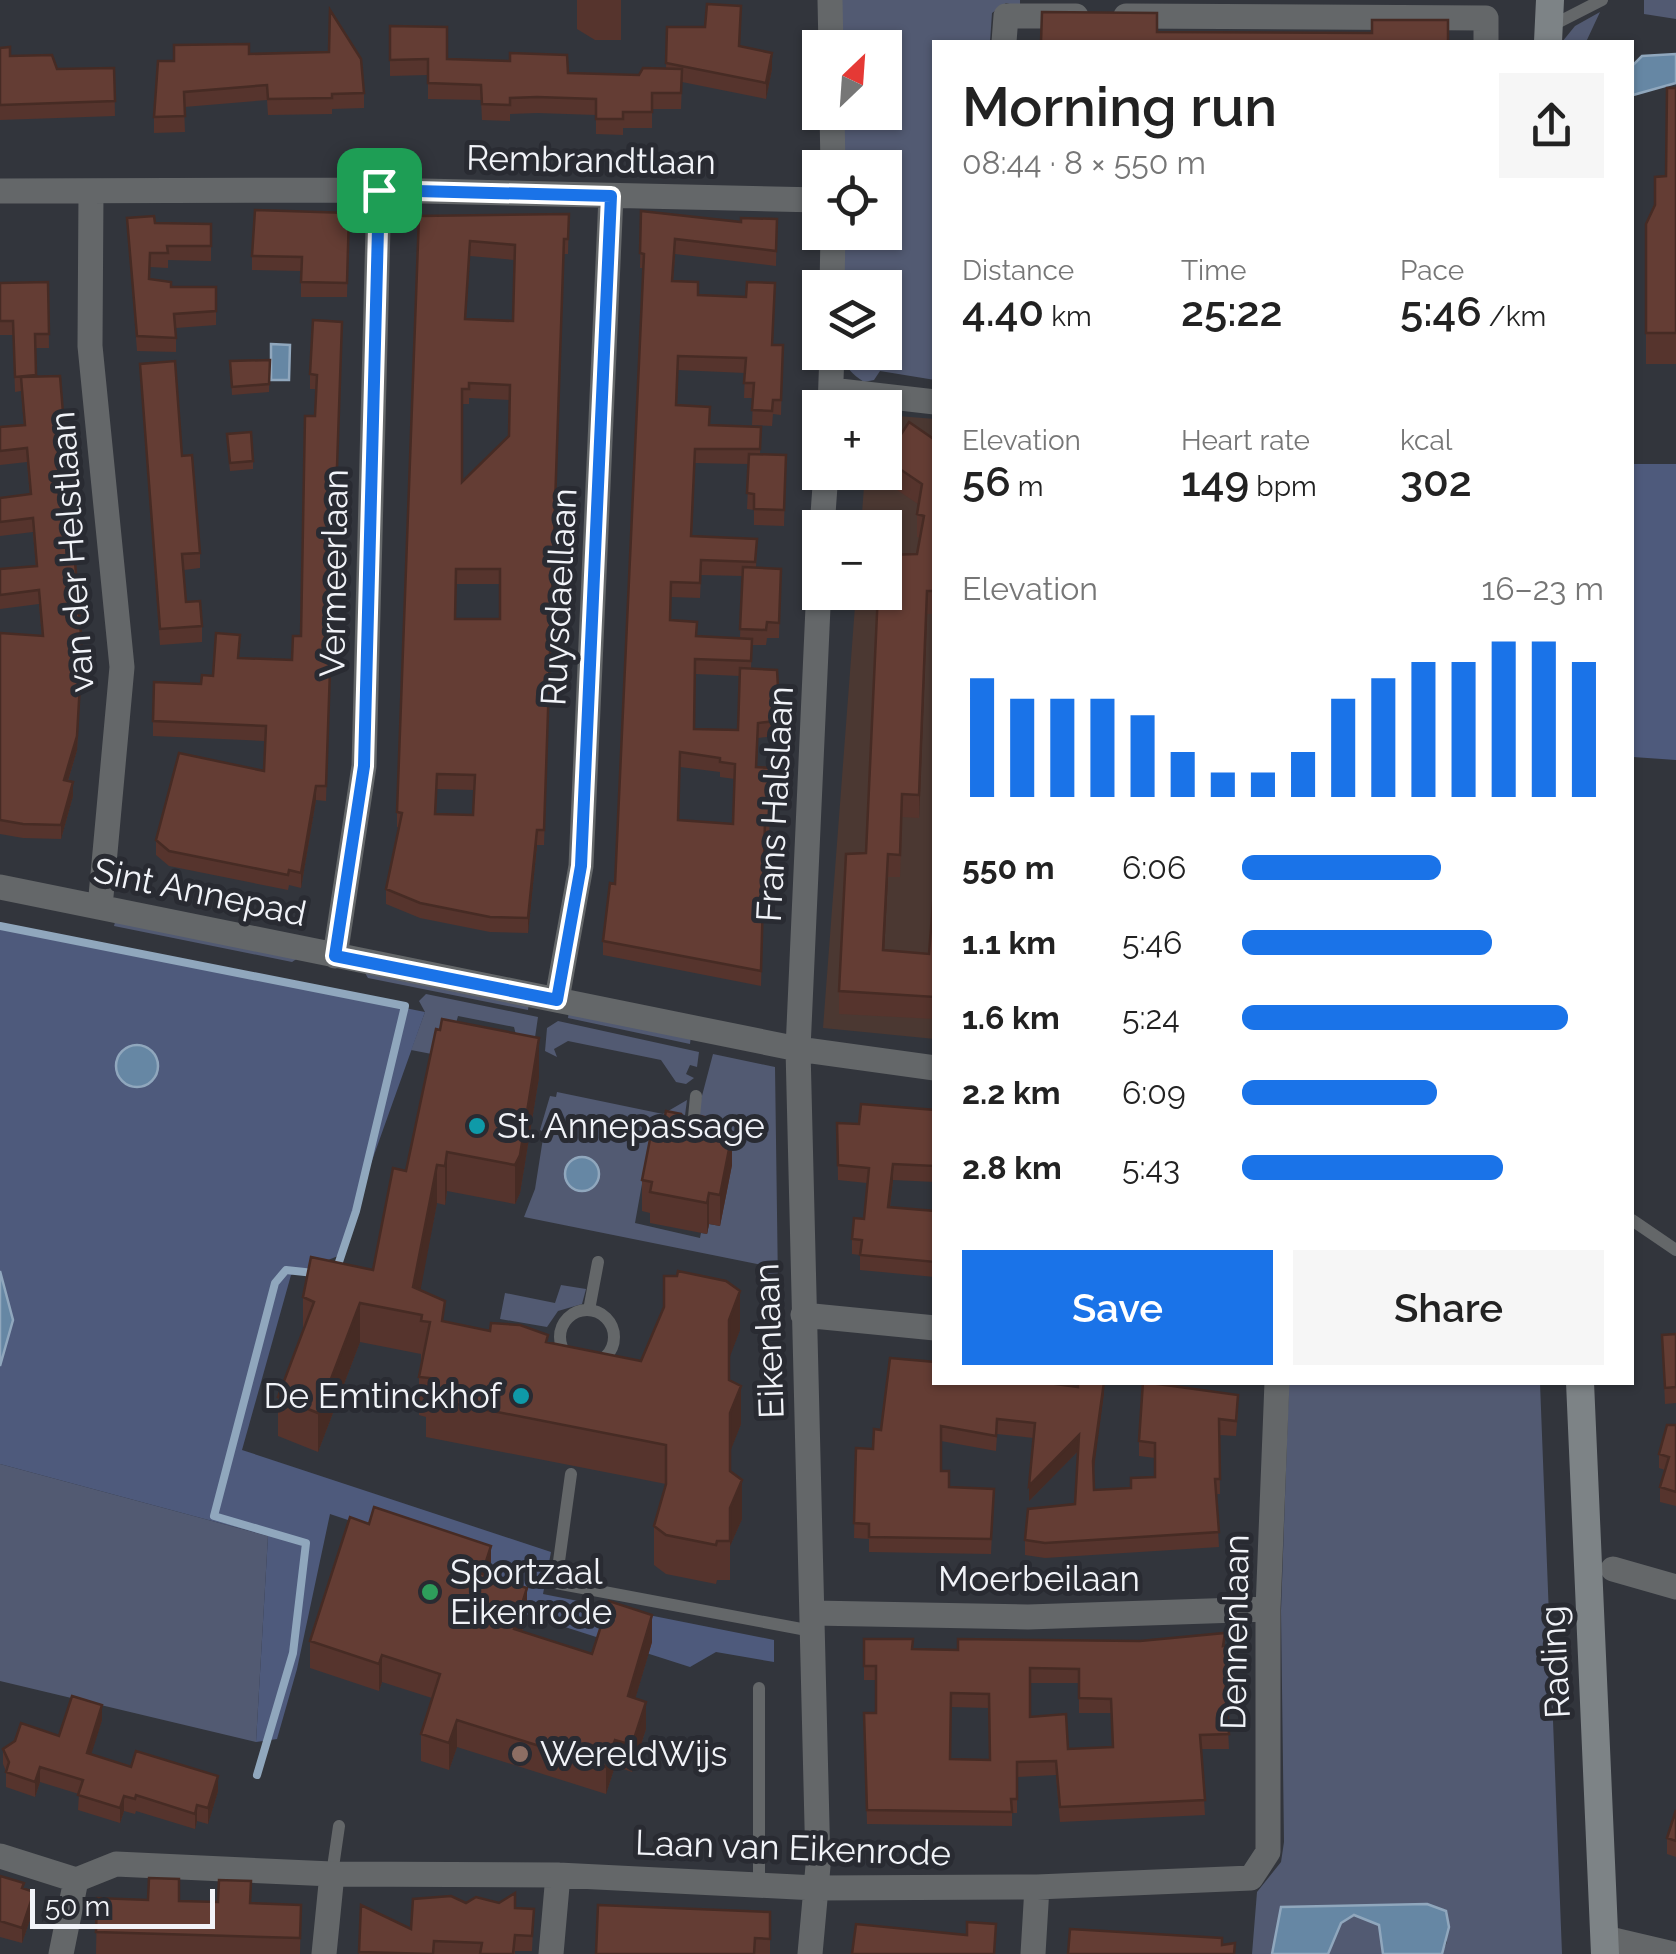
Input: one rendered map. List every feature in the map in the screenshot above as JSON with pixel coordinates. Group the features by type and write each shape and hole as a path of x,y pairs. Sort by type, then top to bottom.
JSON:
{"main road":[{"name":"Rading","path":"1580,1385 1605,1946"}],"street":[{"path":"830,0 831,30"},
{"path":"1004,40 1006,16 1486,18 1486,40"},
{"name":"Rembrandtlaan","path":"0,192 379,190 802,200"},
{"name":"Vermeerlaan","path":"335,956 364,766 379,190"},
{"name":"van der Helstlaan","path":"91,191 90,346 122,666 100,907"},
{"name":"Ruysdaellaan","path":"557,1000 581,866 611,196"},
{"path":"902,401 932,402"},
{"name":"Frans Halslaan","path":"798,1049 818,610"},
{"name":"Sint Annepad","path":"0,887 798,1049"},
{"path":"798,1049 932,1068"},
{"name":"Eikenlaan","path":"798,1049 816,1888 810,1954"},
{"path":"803,1315 932,1328"},
{"name":"Dennenlaan","path":"1251,1878 1268,1852 1268,1609 1278,1385"},
{"path":"1613,1570 1676,1587"},
{"name":"Moerbeilaan","path":"812,1622 1268,1609"},
{"path":"0,1856 76,1880 62,1954"},
{"name":"Laan van Eikenrode","path":"76,1880 116,1864 332,1874 558,1874 816,1888 1038,1887 1251,1878"},
{"path":"324,1954 332,1874"},
{"path":"551,1954 558,1874"},
{"path":"1033,1954 1038,1887"},
{"name":"Rading","path":"1605,1946 1674,1954"}],"lane":[{"path":"1549,23 1602,0"},
{"path":"691,1146 696,1096"},
{"path":"1634,1221 1676,1250"},
{"path":"589,1310 598,1262"},
{"path":"589,1310 606,1318 614,1334 610,1351 587,1364 570,1358 560,1336 566,1319 589,1310"},
{"path":"571,1474 556,1583 812,1622"},
{"path":"759,1688 759,1886"},
{"path":"332,1874 339,1826"}],"shaded area":[{"path":"842,0 1020,0 1020,7 1006,3 992,13 990,40 932,40 932,380 880,371 874,380 864,382 850,370 902,370 902,270 844,270 843,250 902,250 902,150 842,150 842,130 902,130 902,30 841,30"},
{"path":"1644,0 1676,0 1676,19 1644,14"},
{"path":"1600,12 1587,40 1564,40 1575,26"},
{"path":"1676,54 1676,83 1634,95 1634,64 1642,56"},
{"path":"271,344 290,345 289,380 271,380"},
{"path":"902,416 932,419 932,1039 823,1028 855,610 902,610 902,510 862,510 864,490 902,490"},
{"path":"1634,464 1676,464 1676,760 1634,757"},
{"path":"116,918 301,956 292,962 114,926"},
{"path":"0,927 425,1012 338,1256 291,1275 242,1450 551,1552 543,1594 774,1640 774,1662 716,1652 690,1667 490,1603 501,1571 330,1514 297,1669 277,1739 256,1742 268,1536 0,1464 0,1366 13,1320 0,1271"},
{"path":"362,968 529,1002 528,1010 368,978"},
{"path":"426,994 538,1017 533,1051 518,1043 514,1027 458,1016 448,1052 442,1056 411,1050 425,1012 419,1001"},
{"path":"569,1010 691,1035 690,1044 568,1018"},
{"path":"558,1021 699,1052 697,1067 690,1065 686,1074 694,1078 686,1084 676,1082 661,1060 568,1041 554,1049 557,1057 545,1051 547,1028"},
{"path":"137,1045 152,1051 158,1066 152,1081 137,1087 122,1081 116,1066 122,1051"},
{"path":"713,1054 775,1067 778,1285 759,1281 762,1265 524,1217 535,1189 544,1132 540,1130 550,1096 556,1097 557,1092 663,1114 687,1100 684,1123 650,1139 635,1223 700,1238 701,1233 707,1234 709,1224 720,1226 698,1111"},
{"path":"582,1157 594,1162 599,1174 594,1186 582,1191 570,1186 565,1174 570,1162"},
{"path":"0,1271 13,1320 0,1366"},
{"path":"561,1285 586,1289 582,1304 558,1311 547,1327 500,1319 505,1293 555,1303"},
{"path":"1289,1385 1540,1385 1562,1954 1442,1954 1447,1942 1427,1904 1282,1907 1272,1954 1252,1954 1257,1892 1281,1862 1284,1842 1281,1611"},
{"path":"0,1464 268,1536 256,1742 0,1681"},
{"path":"1427,1904 1446,1911 1449,1927 1442,1954 1383,1954 1379,1925 1354,1915 1341,1923 1328,1954 1272,1954 1281,1907"},
{"path":"1354,1915 1379,1925 1383,1954 1328,1954 1341,1922"}],"building":[{"path":"707,4 741,6 739,46 772,53 766,83 666,63 667,27 705,27"},
{"path":"330,10 361,59 364,93 268,99 267,85 184,92 185,116 154,117 158,61 174,61 174,45 249,44 249,54 329,52"},
{"path":"1042,12 1157,13 1157,32 1372,33 1372,20 1448,20 1448,40 1041,40"},
{"path":"390,26 447,27 447,59 510,61 510,53 567,55 568,73 639,75 643,68 682,69 681,93 652,93 652,112 623,112 623,119 596,119 596,99 510,98 510,105 482,104 481,85 428,83 428,59 390,60"},
{"path":"10,47 10,56 52,55 57,69 114,68 115,101 0,105 0,48"},
{"path":"1667,88 1676,88 1676,333 1646,333 1646,224 1655,205 1655,177 1666,176"},
{"path":"255,210 349,213 347,283 301,282 302,257 252,256"},
{"path":"641,211 741,222 741,218 777,219 776,251 675,239 672,281 698,282 698,295 746,297 747,282 775,283 772,345 783,345 781,400 773,400 772,411 752,410 754,383 744,383 746,358 678,356 676,405 710,407 709,425 761,427 760,449 695,449 691,536 757,539 755,562 701,560 700,583 671,582 670,620 697,622 696,636 752,639 751,661 695,659 694,729 738,730 740,668 777,670 776,721 758,723 756,767 772,768 769,821 765,820 761,971 603,941 610,883 615,884 644,254 640,253","holes":["680,752 720,758 720,762 735,764 733,824 678,820"]},
{"path":"569,214 568,239 564,239 544,830 537,830 528,918 490,917 420,903 386,889 402,813 397,812 419,216","holes":["470,241 515,245 513,321 465,319","469,383 510,385 509,436 462,482 462,389 469,389","456,569 500,569 500,619 455,619","437,774 475,775 473,815 435,814"]},
{"path":"154,216 155,223 211,224 211,246 167,246 168,253 150,253 149,279 171,282 171,287 216,287 216,311 174,314 176,338 137,336 127,218"},
{"path":"48,282 49,334 35,334 36,375 15,377 13,321 0,321 0,283"},
{"path":"313,320 342,322 326,786 316,786 301,873 289,870 288,875 169,851 156,840 179,753 264,771 266,726 153,721 154,682 201,684 202,675 213,676 216,633 240,635 238,658 292,660 293,636 301,636 305,416 315,416 317,375 310,374"},
{"path":"270,360 269,384 232,387 230,361"},
{"path":"175,361 182,456 192,455 200,553 182,554 186,602 200,601 202,626 160,629 140,364"},
{"path":"60,376 82,648 77,736 64,780 73,782 61,825 23,824 0,820 0,633 43,636 39,590 0,595 0,569 37,566 33,518 0,522 0,498 31,494 27,448 0,451 0,427 25,425 21,377"},
{"path":"909,422 932,438 932,591 927,591 919,795 902,794 900,855 888,854 883,950 929,954 932,916 932,997 839,991 846,854 866,853 877,610 902,610 902,554 917,554 924,516 917,514 922,484 902,470 902,433"},
{"path":"251,432 253,461 230,463 227,434"},
{"path":"749,454 786,455 784,510 754,509 754,494 747,493"},
{"path":"743,567 781,569 779,623 767,622 766,630 740,629"},
{"path":"442,1019 539,1038 520,1155 515,1165 447,1152 445,1166 437,1165 413,1287 445,1301 442,1321 490,1331 491,1323 520,1325 548,1335 546,1342 641,1361 664,1307 664,1276 677,1276 678,1271 726,1281 740,1291 729,1320 729,1380 741,1386 730,1413 730,1471 742,1480 730,1508 730,1541 717,1541 716,1545 666,1535 654,1526 666,1484 666,1445 426,1398 430,1378 419,1377 430,1322 421,1321 422,1315 360,1303 318,1413 278,1397 314,1302 303,1297 311,1257 373,1270 393,1168 406,1171 436,1029 440,1030"},
{"path":"861,1104 932,1110 932,1166 893,1164 888,1207 932,1211 932,1262 860,1255 862,1240 852,1239 854,1218 864,1219 869,1168 838,1165 837,1123 859,1124"},
{"path":"666,1111 681,1114 689,1124 701,1116 723,1122 721,1132 732,1134 720,1195 709,1193 707,1203 650,1192 652,1182 642,1180 654,1119 664,1120"},
{"path":"1676,1334 1676,1387 1665,1388 1662,1335"},
{"path":"890,1358 932,1362 932,1385 1104,1385 1093,1461 1094,1490 1131,1488 1131,1478 1155,1477 1155,1443 1139,1441 1143,1385 1238,1395 1236,1421 1219,1419 1220,1479 1215,1479 1219,1532 1045,1543 1025,1540 1028,1509 1075,1504 1079,1435 1029,1486 1035,1423 997,1419 996,1436 941,1426 941,1471 949,1471 949,1487 994,1489 991,1539 869,1537 869,1524 854,1523 856,1448 873,1449 874,1429 881,1430"},
{"path":"1667,1425 1676,1425 1676,1492 1660,1487 1669,1457 1659,1454"},
{"path":"374,1507 491,1546 482,1574 527,1588 514,1629 592,1654 609,1601 652,1615 628,1696 646,1702 632,1745 615,1740 606,1767 457,1720 449,1743 421,1734 440,1674 382,1655 379,1664 310,1641 350,1517 369,1524"},
{"path":"1225,1633 1223,1646 1233,1645 1234,1672 1225,1672 1229,1734 1200,1735 1205,1800 1060,1807 1056,1761 1017,1762 1017,1799 1011,1799 1012,1812 867,1810 864,1713 876,1713 876,1666 864,1666 864,1639 913,1639 912,1649 958,1650 958,1639 1140,1641","holes":["1030,1668 1079,1669 1079,1698 1111,1699 1113,1747 1068,1749 1066,1714 1030,1717","951,1693 989,1694 990,1760 950,1759"]},
{"path":"72,1696 102,1705 87,1753 131,1767 136,1751 218,1776 208,1808 197,1805 195,1814 136,1795 135,1799 124,1796 120,1808 78,1795 83,1780 40,1767 35,1782 6,1772 9,1762 3,1749 15,1741 21,1723 59,1736"},
{"path":"1676,1810 1676,1841 1667,1838"},
{"path":"0,1876 24,1883 22,1888 34,1892 22,1928 0,1921"},
{"path":"149,1878 179,1879 179,1901 218,1902 219,1880 251,1881 250,1903 301,1905 300,1938 96,1932 97,1898 148,1900"},
{"path":"515,1893 515,1908 534,1909 532,1936 515,1935 513,1954 480,1954 482,1943 434,1941 433,1954 359,1952 361,1905 411,1929 413,1899 451,1896 466,1903 476,1897 499,1903"},
{"path":"598,1905 770,1912 770,1939 755,1938 754,1954 596,1954"},
{"path":"967,1922 996,1924 994,1954 852,1954 856,1924 967,1935"},
{"path":"1070,1929 1222,1938 1222,1945 1235,1943 1234,1954 1068,1954"}],"waterway":[{"path":"0,926 405,1006 356,1211 336,1271"},
{"path":"257,1775 293,1653 306,1543 214,1516 275,1283 286,1270 314,1273"}],"place":[{"name":"St. Annepassage","path":"477,1126"},
{"name":"De Emtinckhof","path":"521,1396"},
{"name":"Sportzaal Eikenrode","path":"430,1592"},
{"name":"WereldWijs","path":"520,1754"}],"route":[{"path":"379,190 611,196 581,866 557,1000 335,956 364,766 379,190"}]}
